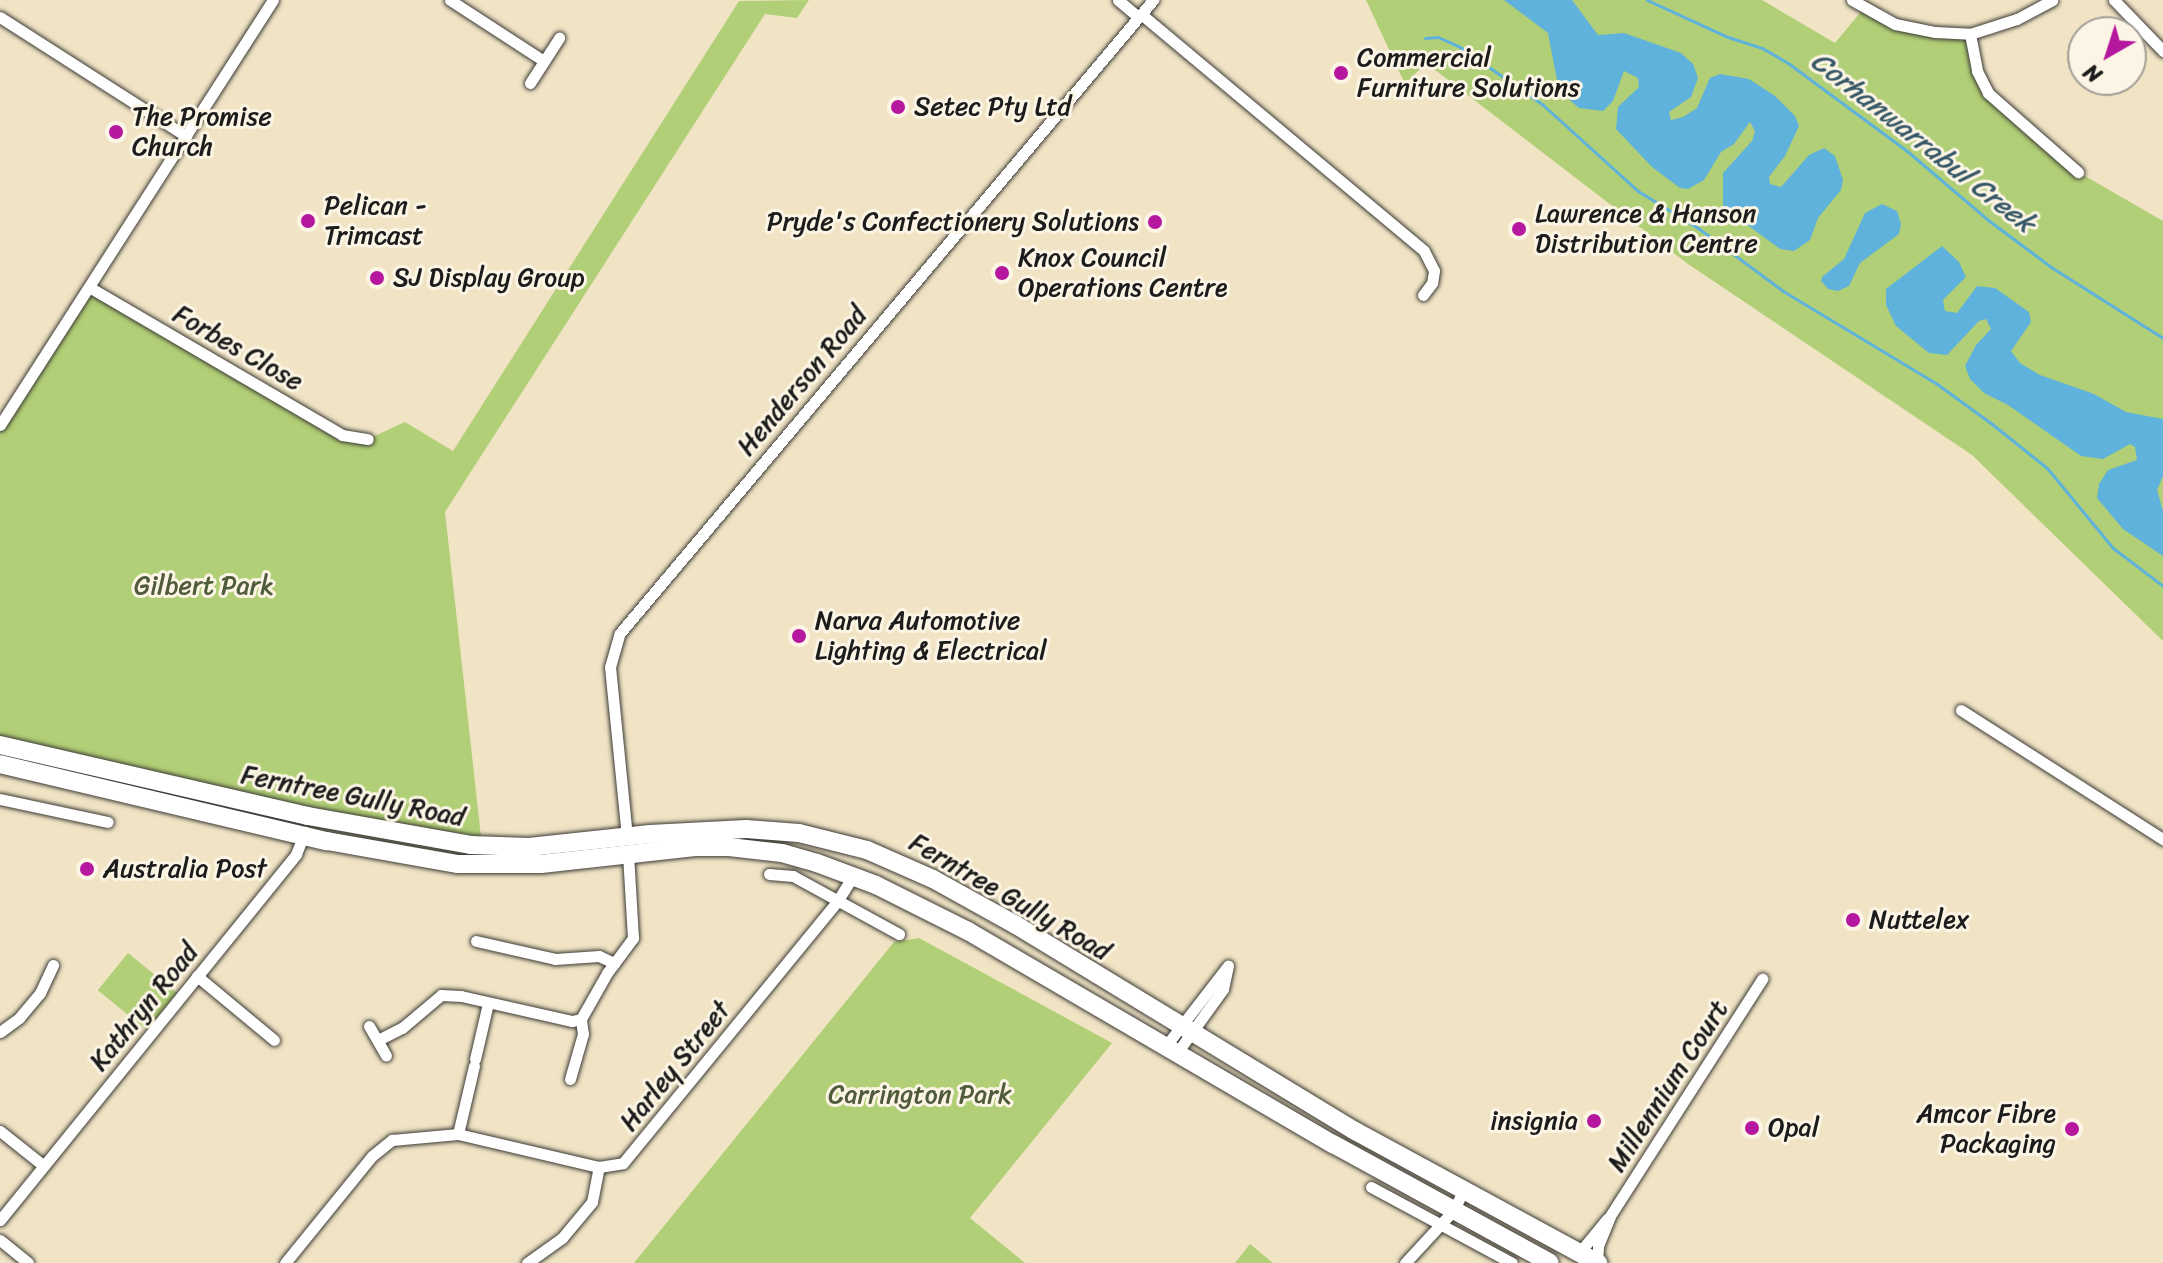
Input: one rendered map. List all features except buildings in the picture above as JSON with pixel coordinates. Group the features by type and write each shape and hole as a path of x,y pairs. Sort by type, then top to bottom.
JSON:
{"main road":[{"name":"Ferntree Gully Road","path":"0,745 122,786 304,836 471,865 541,864 627,845 758,829 821,837 867,850 933,879 1016,925 1185,1031 1581,1258 1598,1263"},
{"name":"Ferntree Gully Road","path":"0,764 486,847 627,845 755,849 817,863 853,876 968,931 1440,1214 1550,1263"},
{"path":"853,876 867,850"}],"street":[{"path":"0,425 273,0"},
{"path":"450,0 544,61"},
{"path":"1118,0 1424,251 1434,271 1432,283 1423,295"},
{"name":"Henderson Road","path":"581,1019 614,963 631,942 634,932 610,667 620,633 1153,0"},
{"path":"1852,0 1895,24 1935,32 1970,34 2052,0"},
{"path":"2114,0 2131,16"},
{"path":"0,17 186,136"},
{"path":"2147,33 2163,51"},
{"path":"1970,34 1977,71 1988,93 2078,172"},
{"path":"530,83 559,38"},
{"name":"Forbes Close","path":"89,287 342,435 368,439"},
{"path":"1961,710 2163,839"},
{"path":"0,799 108,822"},
{"name":"Kathryn Road","path":"0,1220 296,854 308,816"},
{"path":"769,874 793,876 899,934"},
{"name":"Harley Street","path":"599,1167 619,1166 629,1158 838,900 853,876"},
{"path":"476,941 555,959 599,956 614,963"},
{"path":"0,1032 19,1018 40,993 53,965"},
{"path":"1171,1050 1228,966 1223,989 1185,1031"},
{"path":"197,976 274,1040"},
{"name":"Millennium Court","path":"1598,1263 1598,1246 1610,1216 1762,979"},
{"path":"378,1040 402,1028 441,995 572,1021 581,1019 583,1034 570,1079"},
{"path":"458,1134 488,1003"},
{"path":"369,1026 386,1056"},
{"path":"0,1131 44,1166"},
{"path":"285,1263 381,1146 406,1137 458,1134 599,1167 592,1202 562,1238 527,1263"},
{"name":"Ferntree Gully Road","path":"1371,1187 1440,1214 1512,1263"},
{"path":"1405,1263 1440,1214 1463,1191"},
{"name":"Millennium Court","path":"1581,1258 1587,1239 1610,1216"},
{"path":"0,1240 28,1263"}],"green space":[{"name":"Gilbert Park","path":"809,0 797,18 765,14 445,512 482,846 0,745 0,426 89,287 342,435 368,439 405,422 453,451 739,1"},
{"path":"1366,0 1762,0 1835,43 1864,8 1895,24 1970,34 1981,82 2078,172 2163,221 2163,641 1972,455 1688,264 1426,63 1405,84"},
{"name":"Carrington Park","path":"919,938 1112,1043 970,1218 1025,1263 634,1263 894,942"},
{"path":"128,953 177,993 147,1030 98,990"},
{"path":"1250,1244 1273,1263 1235,1263"}],"water":[{"path":"1504,0 1572,0 1598,35 1624,33 1681,53 1693,64 1698,78 1691,97 1669,112 1671,120 1697,108 1710,78 1720,74 1749,79 1775,96 1795,116 1799,126 1785,156 1769,177 1770,184 1781,187 1809,155 1824,148 1835,156 1843,180 1841,190 1818,218 1810,240 1794,251 1780,249 1723,207 1723,173 1752,141 1755,131 1750,122 1734,144 1721,152 1704,180 1688,189 1680,188 1652,167 1616,129 1618,107 1639,87 1638,78 1624,71 1613,101 1603,111 1579,108 1566,97 1557,80 1548,33"},
{"path":"1882,204 1897,211 1901,224 1899,234 1860,263 1849,286 1838,291 1828,289 1821,281 1822,277 1844,259 1865,213"},
{"path":"1942,246 1959,262 1966,277 1943,300 1945,311 1957,313 1977,286 1995,288 2029,312 2031,322 2011,351 2020,363 2040,375 2094,394 2126,412 2163,419 2163,476 2157,490 2163,511 2163,556 2123,529 2097,498 2099,484 2108,470 2137,460 2135,447 2130,444 2103,459 2081,456 2008,405 1984,393 1970,379 1965,366 1976,345 1991,329 1986,319 1979,321 1947,355 1929,353 1896,326 1886,305 1886,289"}],"waterway":[{"name":"Corhanwarrabul Creek","path":"1647,0 1728,37 1762,48 1788,63 1907,151 1988,220 2051,267 2163,338"},
{"path":"1425,38 1438,37 1460,47 1543,105 1638,191 1698,228 1783,291 1937,384 1992,424 2047,468 2113,548 2163,586"}],"place":[{"name":"Commercial Furniture Solutions","path":"1341,73"},
{"name":"Setec Pty Ltd","path":"898,107"},
{"name":"The Promise Church","path":"116,132"},
{"name":"Pelican - Trimcast","path":"308,221"},
{"name":"Pryde's Confectionery Solutions","path":"1155,222"},
{"name":"Lawrence & Hanson Distribution Centre","path":"1519,229"},
{"name":"Knox Council Operations Centre","path":"1002,273"},
{"name":"SJ Display Group","path":"377,278"},
{"name":"Narva Automotive Lighting & Electrical","path":"799,636"},
{"name":"Australia Post","path":"87,869"},
{"name":"Nuttelex","path":"1853,920"},
{"name":"insignia","path":"1594,1121"},
{"name":"Opal","path":"1752,1128"},
{"name":"Amcor Fibre Packaging","path":"2072,1129"}]}
